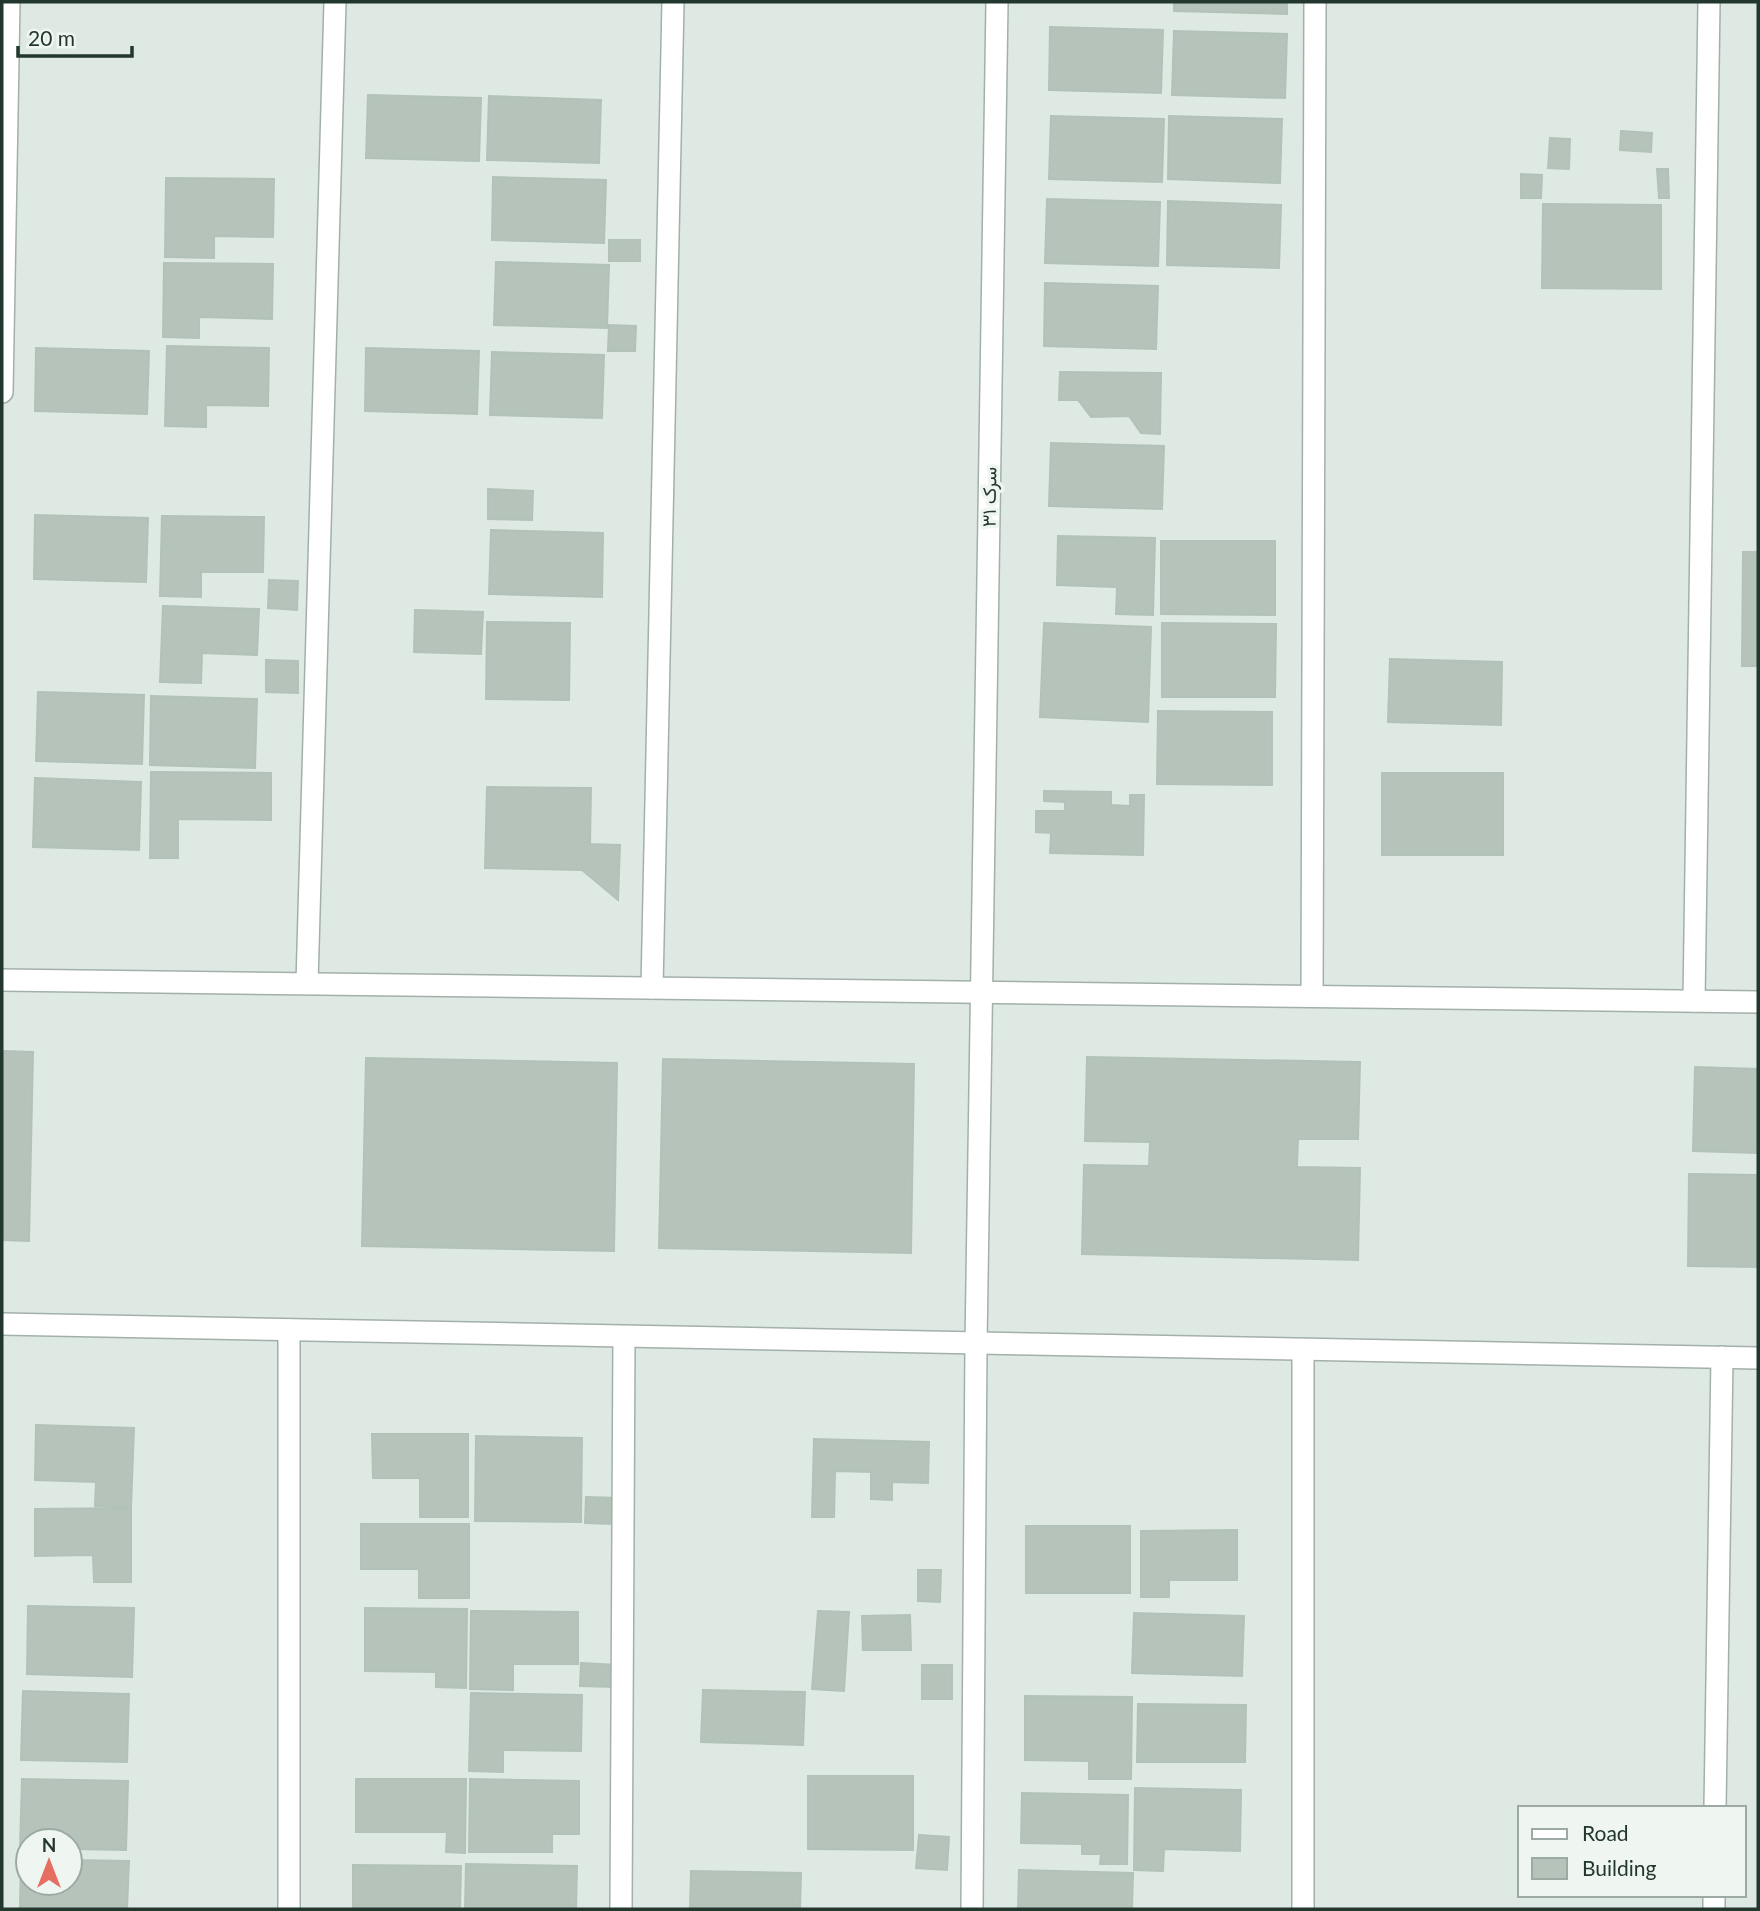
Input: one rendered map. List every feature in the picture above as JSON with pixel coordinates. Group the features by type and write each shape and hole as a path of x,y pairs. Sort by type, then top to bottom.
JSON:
{"street":[{"path":"2,392 9,2"},
{"path":"307,983 335,2"},
{"path":"652,988 673,2"},
{"name":"سرک ۳۱","path":"972,1909 976,1343 997,2"},
{"path":"1312,996 1315,2"},
{"path":"1694,1001 1709,2"},
{"path":"2,979 1758,1002"},
{"path":"2,1324 1758,1358"},
{"path":"289,1330 289,1909"},
{"path":"621,1909 624,1337"},
{"path":"1303,1350 1303,1909"},
{"path":"1715,1806 1722,1357"}],"building":[{"path":"1174,2 1287,2 1287,14 1174,11"},
{"path":"1050,27 1163,30 1161,93 1049,90"},
{"path":"1174,31 1287,34 1285,98 1172,95"},
{"path":"368,95 481,98 479,161 366,158"},
{"path":"489,96 601,100 599,163 487,160"},
{"path":"1051,116 1164,119 1162,182 1049,179"},
{"path":"1169,116 1282,119 1280,183 1168,179"},
{"path":"1621,131 1652,133 1651,152 1620,150"},
{"path":"1550,138 1570,139 1569,169 1548,168"},
{"path":"1657,169 1668,169 1669,198 1659,198"},
{"path":"1521,174 1542,175 1541,198 1521,198"},
{"path":"493,177 606,180 604,243 492,240"},
{"path":"166,178 274,179 273,237 214,236 214,258 165,257"},
{"path":"1047,199 1160,202 1158,266 1045,263"},
{"path":"1168,201 1281,205 1279,268 1167,265"},
{"path":"1543,204 1661,205 1661,289 1542,288"},
{"path":"609,240 640,240 640,261 609,261"},
{"path":"496,262 609,265 607,328 494,325"},
{"path":"164,263 273,264 272,319 199,317 199,338 163,337"},
{"path":"1045,283 1158,286 1156,349 1044,346"},
{"path":"609,325 636,326 635,351 608,351"},
{"path":"167,346 269,348 268,406 206,405 206,427 165,426"},
{"path":"36,348 149,351 147,414 35,411"},
{"path":"366,348 479,351 477,414 365,411"},
{"path":"492,352 604,355 602,418 490,415"},
{"path":"1060,372 1161,373 1160,434 1141,433 1129,416 1091,417 1078,400 1059,400"},
{"path":"1051,443 1164,446 1162,509 1049,506"},
{"path":"488,489 533,491 532,520 488,519"},
{"path":"35,515 148,518 146,582 34,579"},
{"path":"162,516 264,517 263,572 201,572 201,597 160,596"},
{"path":"491,530 603,533 602,597 489,594"},
{"path":"1058,536 1155,538 1153,615 1116,614 1117,587 1057,585"},
{"path":"1161,541 1275,541 1275,615 1161,614"},
{"path":"1743,552 1758,552 1758,666 1742,666"},
{"path":"269,580 298,581 297,610 268,608"},
{"path":"163,606 259,609 257,655 202,653 201,683 160,682"},
{"path":"415,610 483,612 481,654 414,652"},
{"path":"487,622 570,623 569,700 486,699"},
{"path":"1044,623 1151,627 1148,722 1040,717"},
{"path":"1162,623 1276,624 1275,697 1162,697"},
{"path":"1390,659 1502,662 1501,725 1388,722"},
{"path":"266,660 298,661 298,693 266,692"},
{"path":"38,692 144,695 142,764 36,761"},
{"path":"151,696 257,699 255,768 150,765"},
{"path":"1158,711 1272,712 1272,785 1157,784"},
{"path":"151,772 271,773 271,820 178,819 178,858 150,858"},
{"path":"1382,773 1503,773 1503,855 1382,855"},
{"path":"35,778 141,782 139,850 33,847"},
{"path":"487,787 591,788 590,844 620,845 618,900 582,870 485,868"},
{"path":"1044,791 1111,792 1111,805 1130,806 1130,795 1144,795 1143,855 1050,853 1051,833 1036,832 1036,811 1065,811 1065,802 1044,801"},
{"path":"2,1051 33,1052 29,1241 2,1240"},
{"path":"1087,1057 1360,1062 1358,1139 1298,1139 1297,1167 1360,1168 1358,1260 1082,1254 1084,1165 1149,1166 1150,1142 1085,1141"},
{"path":"366,1058 617,1063 614,1251 362,1246"},
{"path":"663,1059 914,1064 911,1253 659,1248"},
{"path":"1695,1067 1758,1069 1758,1153 1693,1151"},
{"path":"1689,1174 1758,1175 1758,1267 1688,1266"},
{"path":"36,1425 134,1428 131,1508 95,1506 96,1482 35,1480"},
{"path":"372,1434 468,1434 468,1517 420,1517 420,1478 373,1478"},
{"path":"476,1436 582,1438 581,1522 475,1521"},
{"path":"814,1439 929,1442 928,1483 892,1482 892,1500 871,1499 871,1472 835,1471 834,1517 812,1517"},
{"path":"586,1497 617,1498 616,1524 585,1523"},
{"path":"131,1508 131,1582 94,1582 93,1555 35,1556 35,1509"},
{"path":"361,1524 469,1524 469,1598 419,1598 419,1569 361,1569"},
{"path":"1026,1526 1130,1526 1130,1593 1026,1593"},
{"path":"1237,1530 1237,1580 1169,1580 1169,1597 1141,1597 1141,1531"},
{"path":"918,1570 941,1570 940,1602 918,1601"},
{"path":"28,1606 134,1608 132,1677 27,1674"},
{"path":"365,1608 467,1609 466,1688 436,1687 436,1672 365,1671"},
{"path":"471,1611 578,1612 578,1664 513,1664 513,1690 470,1689"},
{"path":"818,1611 849,1612 844,1691 812,1689"},
{"path":"1134,1613 1244,1616 1242,1676 1132,1673"},
{"path":"910,1615 911,1650 863,1650 862,1616"},
{"path":"581,1663 618,1665 617,1687 580,1686"},
{"path":"922,1665 952,1665 952,1699 922,1699"},
{"path":"703,1690 805,1692 803,1745 701,1742"},
{"path":"23,1691 129,1694 127,1762 21,1760"},
{"path":"471,1693 582,1695 581,1751 503,1750 503,1772 469,1771"},
{"path":"1025,1696 1132,1697 1131,1779 1089,1779 1089,1761 1025,1760"},
{"path":"1138,1704 1246,1705 1245,1762 1137,1762"},
{"path":"808,1776 913,1776 913,1850 808,1849"},
{"path":"22,1779 128,1781 126,1850 84,1849 84,1827 21,1827"},
{"path":"356,1779 466,1779 465,1853 446,1852 447,1832 356,1832"},
{"path":"470,1779 579,1781 579,1834 552,1834 552,1852 469,1852"},
{"path":"1135,1788 1241,1790 1240,1851 1164,1849 1163,1871 1134,1870"},
{"path":"1022,1793 1128,1795 1127,1864 1100,1864 1101,1854 1082,1854 1082,1844 1021,1843"},
{"path":"919,1835 949,1837 947,1870 916,1868"},
{"path":"84,1860 129,1861 127,1909 20,1909 20,1897 84,1897"},
{"path":"466,1864 577,1866 576,1909 465,1909"},
{"path":"353,1865 461,1866 460,1909 353,1909"},
{"path":"1019,1870 1133,1873 1132,1909 1018,1909"},
{"path":"691,1871 801,1873 800,1909 690,1909"}]}
